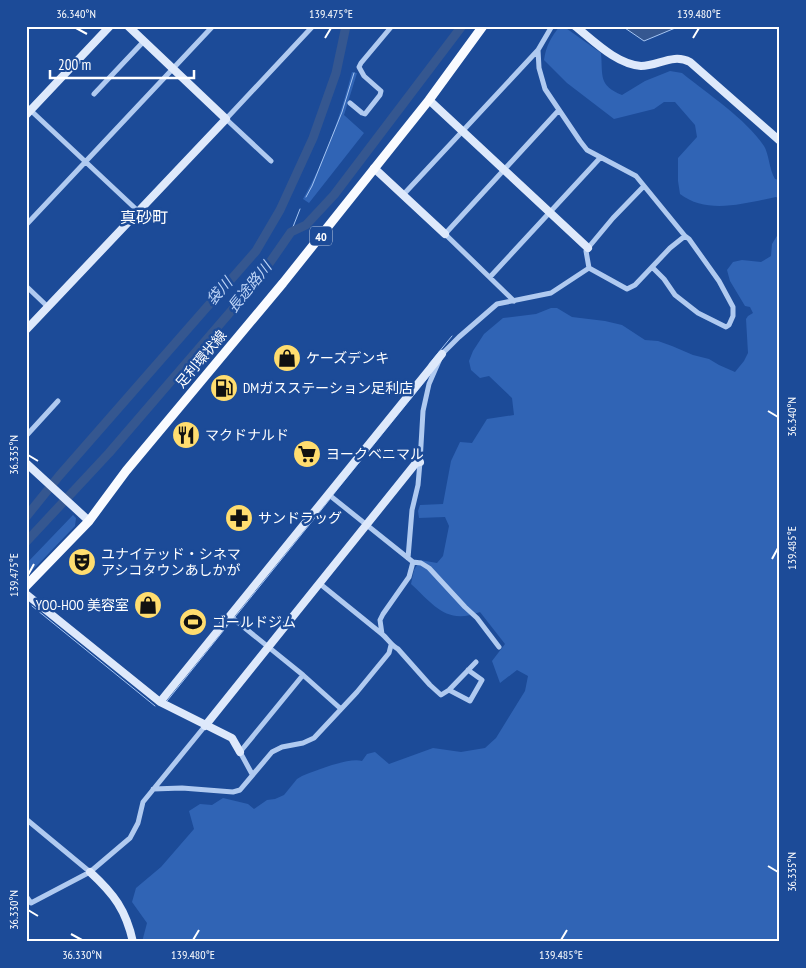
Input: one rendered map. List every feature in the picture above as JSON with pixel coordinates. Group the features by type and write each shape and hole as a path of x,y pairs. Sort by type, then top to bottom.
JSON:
{"main road":[{"name":"足利環状線","path":"26,586 88,521 126,471 283,283 429,100 483,26"}],"street":[{"path":"110,26 28,111 138,211"},
{"path":"128,26 271,161"},
{"path":"26,225 213,26"},
{"path":"26,330 313,26"},
{"path":"350,103 365,114 380,96 381,91 364,76 360,67 361,63 392,26"},
{"path":"403,194 538,50 552,26"},
{"path":"575,26 617,58 630,64 643,66 678,58 690,62 780,141"},
{"path":"94,94 144,41"},
{"path":"538,50 539,68 545,89 580,142 587,150 600,158 631,172 689,239 720,281 732,305 734,314 727,327 698,313 682,301 653,268"},
{"path":"429,100 588,248"},
{"path":"445,234 559,110"},
{"path":"490,277 600,158"},
{"path":"374,168 514,301"},
{"path":"589,268 586,251 588,248 613,218 644,186"},
{"path":"589,268 627,288 635,285 670,248 685,236"},
{"path":"160,702 442,354 497,304 551,293 589,268"},
{"path":"26,286 48,306"},
{"path":"382,634 380,620 409,577 412,510 418,486 423,411 429,384 442,354"},
{"path":"26,436 58,401"},
{"path":"26,896 31,903 90,872 130,838 138,822 143,802 153,789 416,463 420,462"},
{"path":"26,463 88,521"},
{"path":"328,494 410,560 421,563 429,568 477,618 500,647"},
{"path":"319,583 388,639 439,694 442,695 448,690 476,662"},
{"path":"26,594 160,702 232,738 252,774"},
{"path":"230,616 303,675 341,709"},
{"path":"153,789 182,788 235,792 240,790 252,774 277,750 312,739 357,692 389,653 392,645"},
{"path":"448,690 470,702 482,680 468,670"},
{"path":"240,752 303,675"},
{"path":"26,819 111,892 129,924 133,942"}],"shaded area":[{"path":"560,26 563,26 601,53 602,74 605,83 622,95 645,81 670,71 682,73 715,98 737,116 764,146 773,175 775,179 780,180 780,199 776,197 727,206 714,206 702,204 680,194 678,158 697,137 695,125 675,102 664,102 654,109 614,119 567,83 544,60 549,42"},
{"path":"622,26 680,26 644,41"},
{"path":"352,72 357,73 344,115 364,133 309,203 303,199 332,137"},
{"path":"780,231 780,942 142,942 147,923 132,902 136,888 161,867 194,829 189,811 200,804 212,805 223,798 248,804 254,809 267,800 284,795 297,779 302,776 349,761 362,761 367,754 375,752 389,764 433,748 461,752 485,748 496,738 525,691 528,676 517,670 500,683 492,661 505,644 480,612 458,616 441,611 411,584 414,570 420,560 437,563 443,556 449,526 445,517 419,518 418,511 420,505 443,504 451,461 460,442 472,443 487,419 514,415 512,398 489,376 480,378 471,370 469,361 484,334 503,318 536,314 551,308 557,308 572,317 622,325 645,340 658,341 693,355 709,359 735,372 748,353 746,319 753,313 750,307 745,306 730,281 727,270 733,262 742,260 761,262 771,256 772,244"},
{"path":"73,515 76,518 75,526 26,577 26,564"}],"waterway":[{"name":"袋川","path":"26,517 59,476 256,251 280,210 313,138 336,73 346,26"},
{"name":"長途路川","path":"26,542 109,453 257,281 291,232 306,225 334,195 462,26"},
{"path":"306,197 342,112 354,73"},
{"path":"291,232 300,209"},
{"path":"429,364 452,336"},
{"path":"332,496 430,375"},
{"path":"235,617 330,499"},
{"path":"32,606 155,706"},
{"path":"167,701 232,620"}],"place":[{"name":"ケーズデンキ","path":"287,358"},
{"name":"DMガスステーション足利店","path":"224,388"},
{"name":"マクドナルド","path":"186,435"},
{"name":"ヨークベニマル","path":"307,454"},
{"name":"サンドラッグ","path":"239,518"},
{"name":"ユナイテッド・シネマ アシコタウンあしかが","path":"82,562"},
{"name":"YOO-HOO 美容室","path":"148,605"},
{"name":"ゴールドジム","path":"193,622"}],"district":[{"name":"真砂町","path":"144,217"}]}
